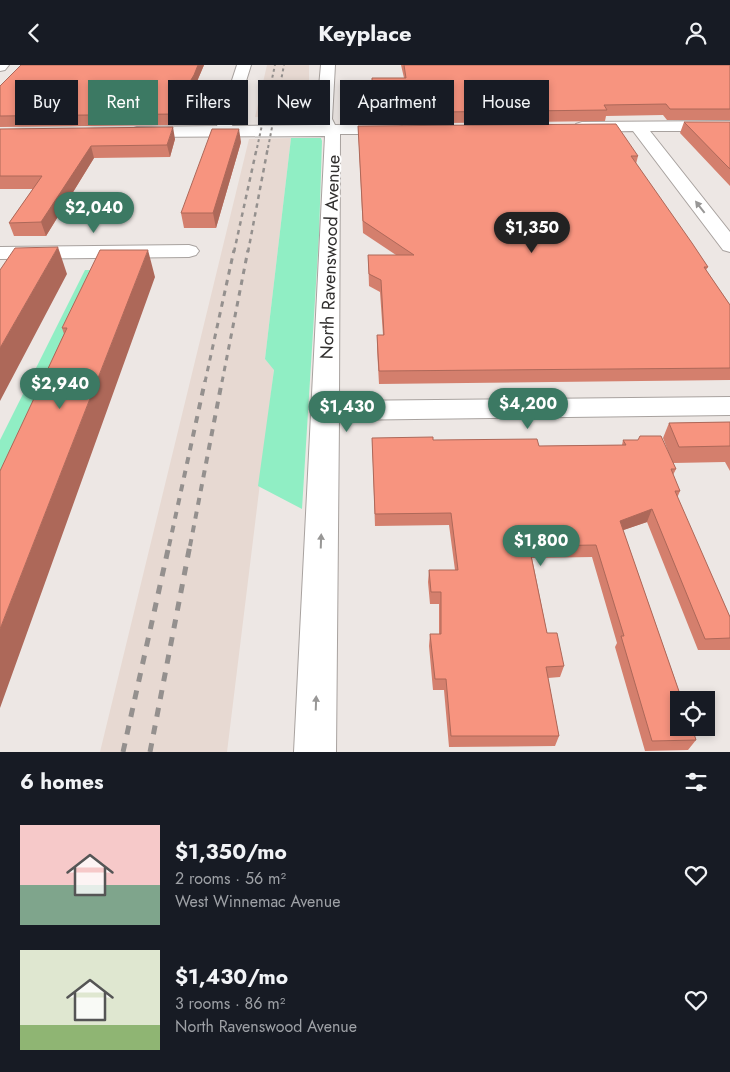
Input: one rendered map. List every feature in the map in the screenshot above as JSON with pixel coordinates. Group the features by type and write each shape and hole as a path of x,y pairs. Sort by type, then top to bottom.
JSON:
{"street":[{"path":"223,131 244,65"},
{"name":"North Ravenswood Avenue","path":"315,752 333,136 324,119 328,65"},
{"path":"570,127 730,126"},
{"path":"638,127 730,246"},
{"path":"118,132 416,128"},
{"path":"0,253 189,251"},
{"path":"325,411 730,407"}],"shaded area":[{"path":"267,65 309,65 309,80 264,80"},
{"path":"258,104 258,117 255,117"},
{"path":"291,138 265,359 274,369 227,752 100,752 249,139"}],"green space":[{"path":"291,138 321,138 322,141 319,235 302,509 258,486 274,370 265,359"},
{"path":"85,270 101,270 0,487 0,440"}],"building":[{"path":"21,65 198,65 191,80 168,80 168,114 158,114 158,80 88,80 88,115 78,115 78,80 15,80 15,116 0,116 0,86"},
{"path":"404,65 730,65 730,109 670,109 666,104 604,105 607,110 549,111 549,80 464,80 464,112 454,112 454,80 372,80 372,78 406,78"},
{"path":"684,122 730,122 730,169 724,163"},
{"path":"616,124 638,156 631,156 708,267 704,267 730,305 730,368 379,371 377,335 384,335 381,280 369,274 368,255 414,255 363,221 358,126"},
{"path":"173,127 167,145 91,146 41,222 9,223 42,176 0,176 0,129"},
{"path":"212,129 239,129 213,213 181,213"},
{"path":"58,247 0,348 0,270 15,248"},
{"path":"100,250 148,250 0,629 0,471 67,328 62,328"},
{"path":"730,422 730,446 679,447 669,423"},
{"path":"640,436 661,436 676,469 671,469 680,491 675,491 730,617 730,638 705,639 652,509 620,521 679,691 670,691 670,736 695,736 696,740 652,741 621,636 624,636 596,545 529,546 547,633 557,633 564,666 546,667 559,736 451,736 446,679 435,679 430,634 441,634 441,592 431,592 429,570 458,570 451,513 375,514 372,438 433,437 433,440 537,439 539,446 626,445 623,440 638,440"}],"railway":[{"path":"257,148 275,65"},
{"path":"268,148 284,65"},
{"path":"234,252 257,147"},
{"path":"248,252 268,147"},
{"path":"205,382 234,250"},
{"path":"222,382 248,250"},
{"path":"169,546 205,381"},
{"path":"190,546 222,381"},
{"path":"123,752 169,545"},
{"path":"150,752 190,545"}]}
